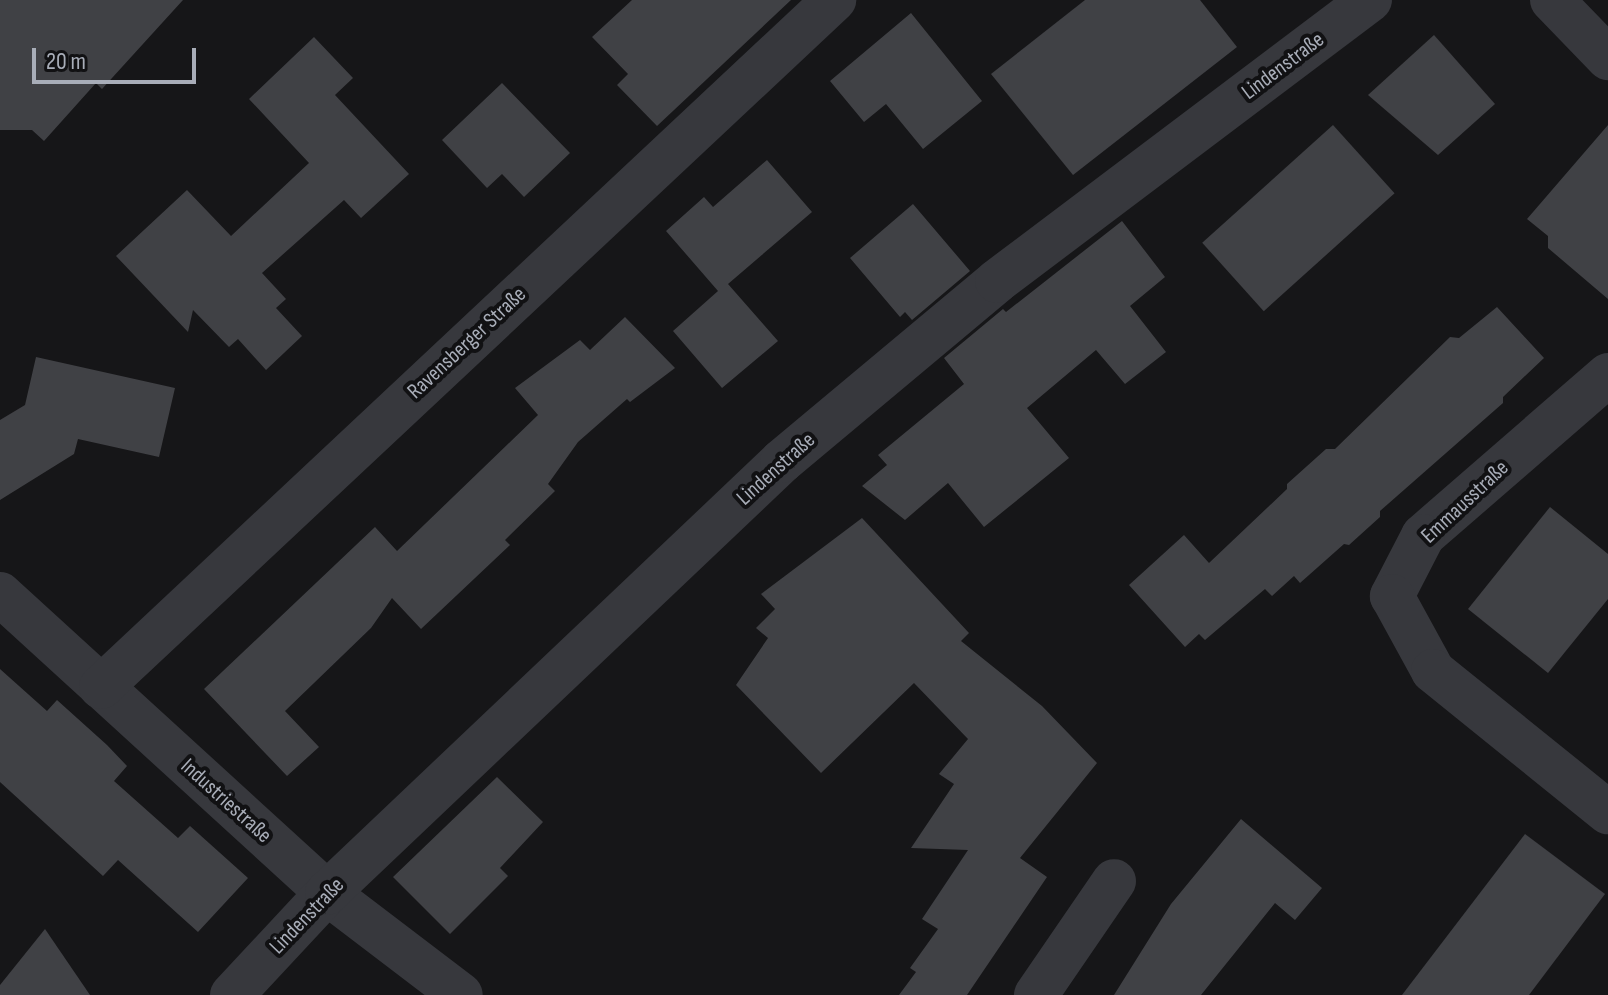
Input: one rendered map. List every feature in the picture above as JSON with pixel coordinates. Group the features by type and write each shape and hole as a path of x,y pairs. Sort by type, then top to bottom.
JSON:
{"street":[{"name":"Ravensberger Straße","path":"101,687 834,0"},
{"name":"Lindenstraße","path":"232,995 327,893 782,461 997,281 1370,0"},
{"path":"1554,0 1608,58"},
{"name":"Emmausstraße","path":"1608,375 1423,536 1392,596 1433,671 1608,812"},
{"name":"Industriestraße","path":"0,594 327,893 461,995"},
{"path":"1036,995 1114,881"}],"building":[{"path":"0,0 183,0 102,89 96,83 44,141 32,130 0,130"},
{"path":"632,0 791,0 657,126 617,85 628,74 592,37"},
{"path":"1085,0 1200,0 1237,47 1073,175 991,74"},
{"path":"911,13 982,101 923,149 886,104 864,122 830,81"},
{"path":"1434,35 1495,104 1438,155 1368,95"},
{"path":"314,37 353,78 335,95 409,174 361,218 344,200 262,273 286,299 276,308 302,336 266,370 238,339 229,347 193,310 188,332 116,256 187,190 231,236 309,163 249,99"},
{"path":"502,83 570,153 524,197 502,174 487,188 442,140"},
{"path":"1333,125 1395,193 1264,311 1202,243"},
{"path":"1608,125 1608,299 1548,248 1548,236 1527,219"},
{"path":"767,160 812,212 728,284 778,341 722,388 673,331 718,291 666,231 704,197 713,207"},
{"path":"913,204 970,271 912,320 905,312 900,317 850,258"},
{"path":"1122,221 1165,277 1130,306 1166,352 1125,384 1096,350 1027,408 1069,458 984,527 948,483 905,520 862,486 887,465 878,455 964,384 944,358 1003,309 1006,312"},
{"path":"1497,307 1544,358 1503,397 1503,403 1380,511 1380,517 1349,545 1344,544 1300,583 1294,576 1272,596 1265,589 1205,640 1199,634 1185,647 1129,585 1184,535 1209,563 1287,489 1287,484 1326,449 1335,449 1450,337 1459,338"},
{"path":"625,317 675,368 630,402 627,399 578,442 548,484 555,491 505,540 510,545 421,629 392,598 371,628 285,711 319,747 287,776 204,689 375,527 397,551 538,415 515,388 580,340 590,350"},
{"path":"36,357 175,388 159,457 78,439 74,454 0,500 0,420 25,405"},
{"path":"1550,507 1608,554 1608,599 1548,673 1468,609"},
{"path":"862,518 969,633 961,641 1042,706 1097,763 1020,858 1047,877 967,995 899,995 916,972 910,968 938,929 922,919 968,850 911,848 954,784 939,774 968,739 914,683 821,773 736,685 768,638 756,628 775,609 761,594"},
{"path":"0,669 47,711 57,700 107,745 127,766 114,781 178,838 190,826 248,878 198,932 118,860 103,876 0,782"},
{"path":"497,777 543,822 500,868 508,876 450,934 393,877"},
{"path":"1241,819 1322,888 1295,920 1275,903 1201,995 1114,995 1171,904"},
{"path":"1525,834 1605,894 1529,995 1402,995"},
{"path":"45,929 90,995 0,995 0,985"}]}
